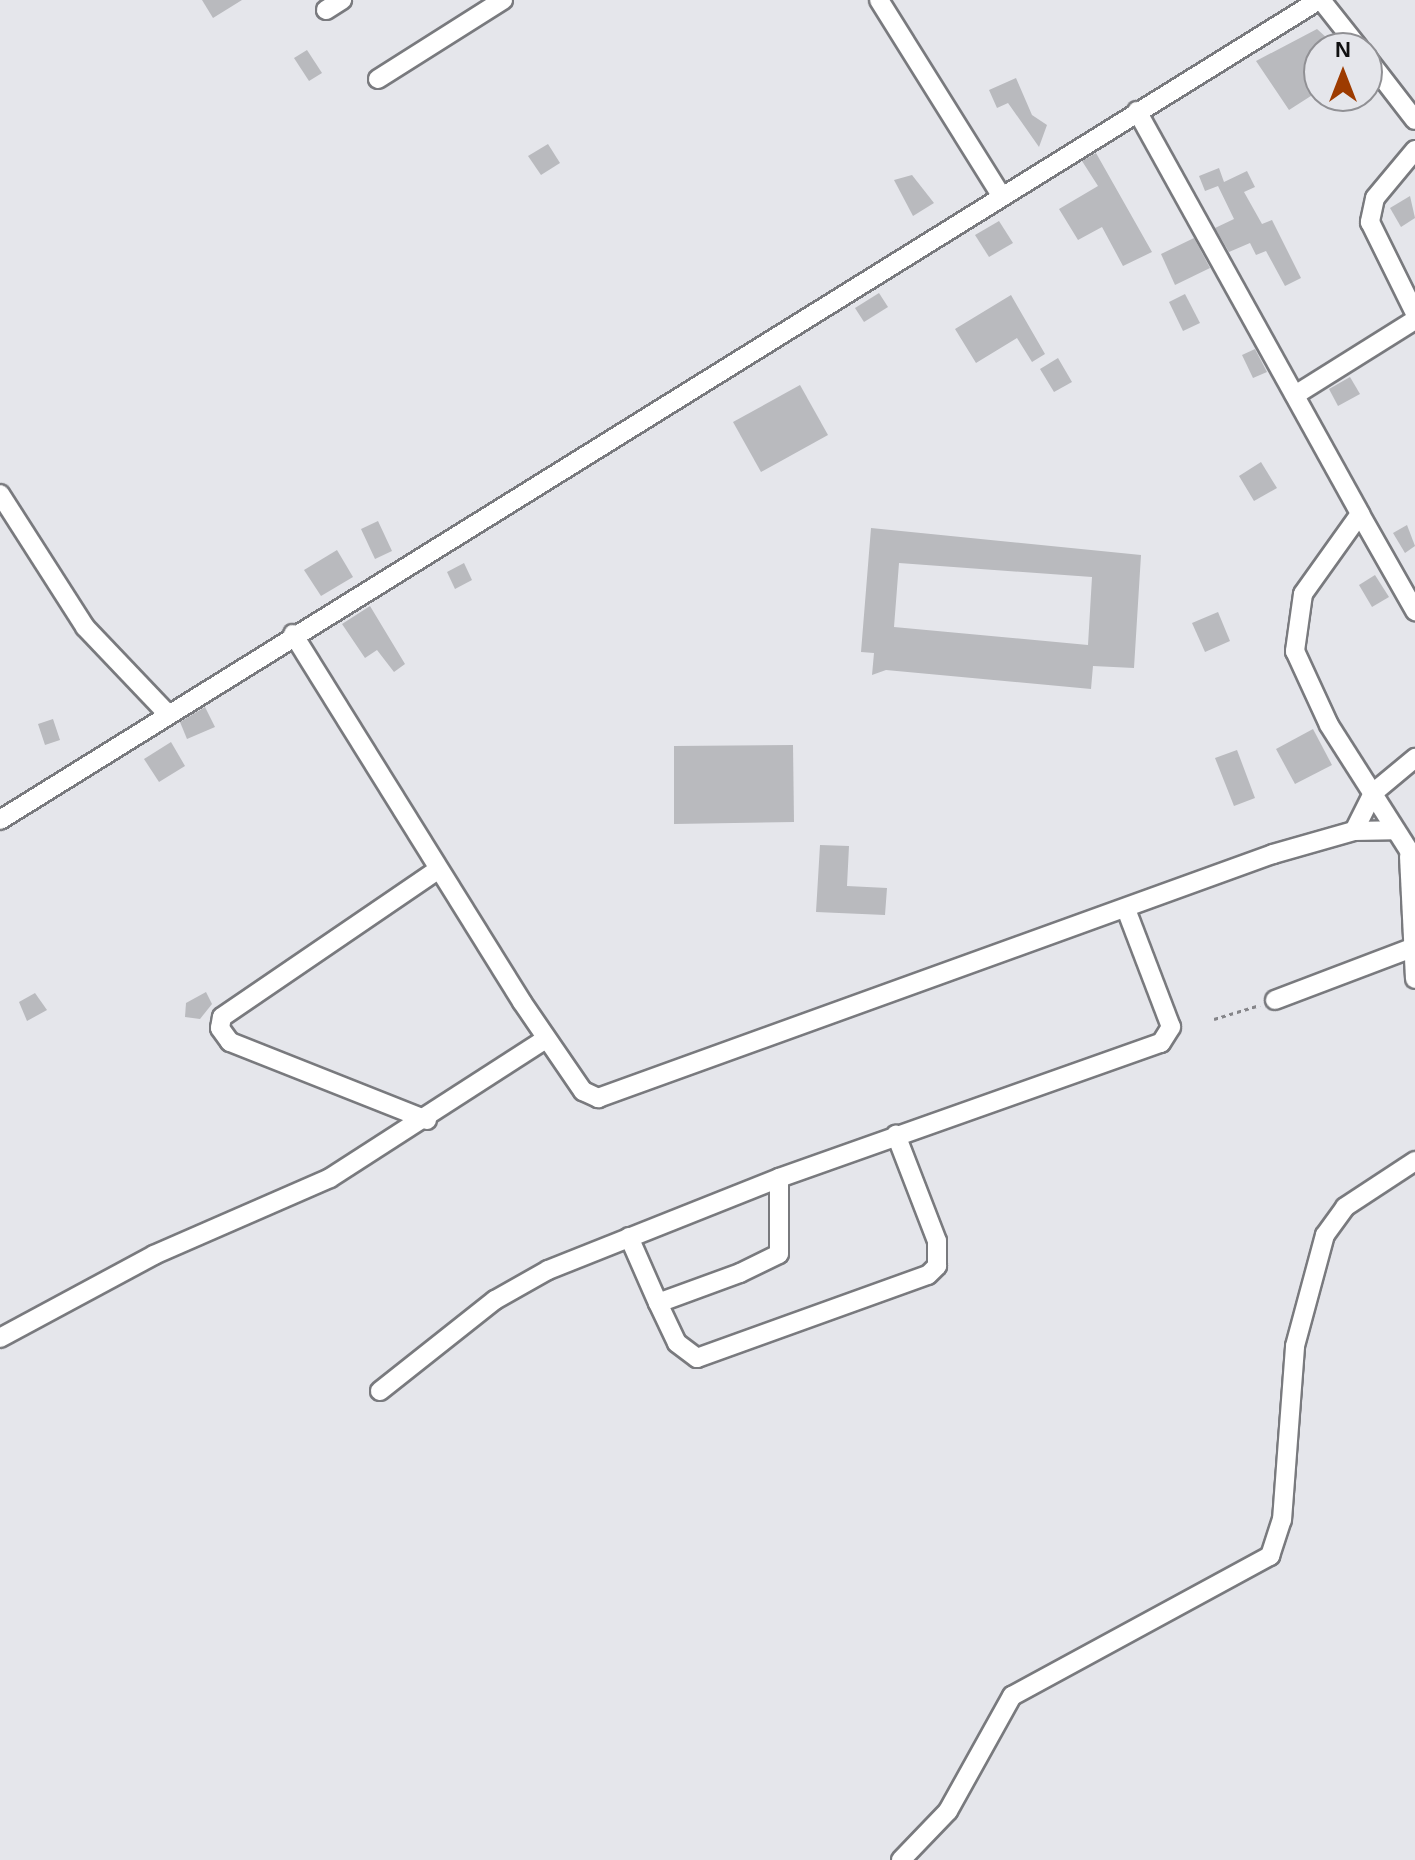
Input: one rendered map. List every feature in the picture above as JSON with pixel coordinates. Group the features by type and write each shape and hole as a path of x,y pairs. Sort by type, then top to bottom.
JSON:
{"street":[{"path":"378,79 503,0"},
{"path":"879,0 1001,195"},
{"path":"0,820 293,634 1320,0 1346,32"},
{"path":"1383,79 1415,120"},
{"path":"1137,111 1415,611"},
{"path":"1415,150 1375,198 1370,222 1415,313"},
{"path":"1295,395 1415,320"},
{"path":"0,494 85,627 167,713"},
{"path":"1360,514 1303,594 1294,631 1303,678 1412,858 1409,949 1415,979"},
{"path":"293,634 436,871 546,1039 583,1091 608,1096 1126,909 1354,831 1393,830"},
{"path":"1354,831 1373,793 1415,758"},
{"path":"427,1120 230,1042 220,1028 222,1017 436,871"},
{"path":"380,1391 526,1281 779,1178 1169,1036 1126,909"},
{"path":"1275,1000 1409,949"},
{"path":"0,1338 154,1255 330,1178 427,1120 546,1039"},
{"path":"629,1237 677,1343 697,1358 928,1275 937,1266 937,1241 896,1135"},
{"path":"901,1860 948,1811 1012,1696 1100,1642 1270,1556 1282,1520 1295,1346 1322,1245 1335,1215 1415,1161"},
{"path":"658,1303 779,1254 779,1178"}],"path":[{"path":"1214,1019 1275,1000"}],"building":[{"path":"202,0 242,0 213,18"},
{"path":"1303,36 1303,101 1289,110 1256,61"},
{"path":"307,50 322,73 309,81 294,58"},
{"path":"1016,78 1032,115 1047,125 1039,147 1008,103 997,108 989,90"},
{"path":"548,144 560,163 541,175 528,156"},
{"path":"1096,153 1152,252 1123,266 1102,227 1078,240 1059,209 1098,186 1082,161"},
{"path":"1219,168 1224,182 1247,171 1255,187 1244,192 1262,224 1272,220 1301,278 1285,286 1266,251 1256,255 1250,243 1229,252 1215,228 1234,219 1218,186 1205,191 1199,176"},
{"path":"912,175 934,203 913,216 894,180"},
{"path":"1410,196 1415,218 1401,227 1390,208"},
{"path":"999,221 1013,243 989,257 975,235"},
{"path":"1194,238 1210,268 1175,285 1161,254"},
{"path":"879,293 888,307 864,322 855,308"},
{"path":"1185,294 1200,323 1183,331 1169,302"},
{"path":"1011,295 1045,354 1032,362 1017,338 976,363 955,329"},
{"path":"1255,349 1267,372 1253,378 1242,355"},
{"path":"1058,358 1072,382 1054,392 1040,369"},
{"path":"1350,377 1360,394 1338,406 1329,389"},
{"path":"800,385 828,435 761,472 733,422"},
{"path":"1261,462 1277,488 1254,501 1239,476"},
{"path":"378,521 392,551 375,559 361,529"},
{"path":"1407,525 1415,546 1405,553 1393,533"},
{"path":"871,528 1141,555 1134,668 1093,666 1091,689 886,670 872,675 874,653 861,652","holes":["899,563 1092,577 1088,645 894,627"]},
{"path":"337,550 353,577 321,596 304,570"},
{"path":"464,563 472,580 455,589 447,572"},
{"path":"1375,575 1389,597 1372,607 1359,585"},
{"path":"370,606 405,664 394,672 377,650 365,658 342,624"},
{"path":"1218,612 1230,641 1205,652 1192,623"},
{"path":"205,707 215,727 187,739 180,722"},
{"path":"53,719 60,740 45,745 38,724"},
{"path":"1313,729 1332,765 1295,784 1276,749"},
{"path":"171,742 185,766 159,782 144,759"},
{"path":"793,745 794,822 674,824 674,746"},
{"path":"1237,750 1255,798 1234,806 1215,758"},
{"path":"820,845 849,846 847,886 887,888 885,915 816,912"},
{"path":"206,992 212,1004 200,1019 185,1017 186,1003"},
{"path":"35,993 47,1010 27,1021 19,1002"}]}
